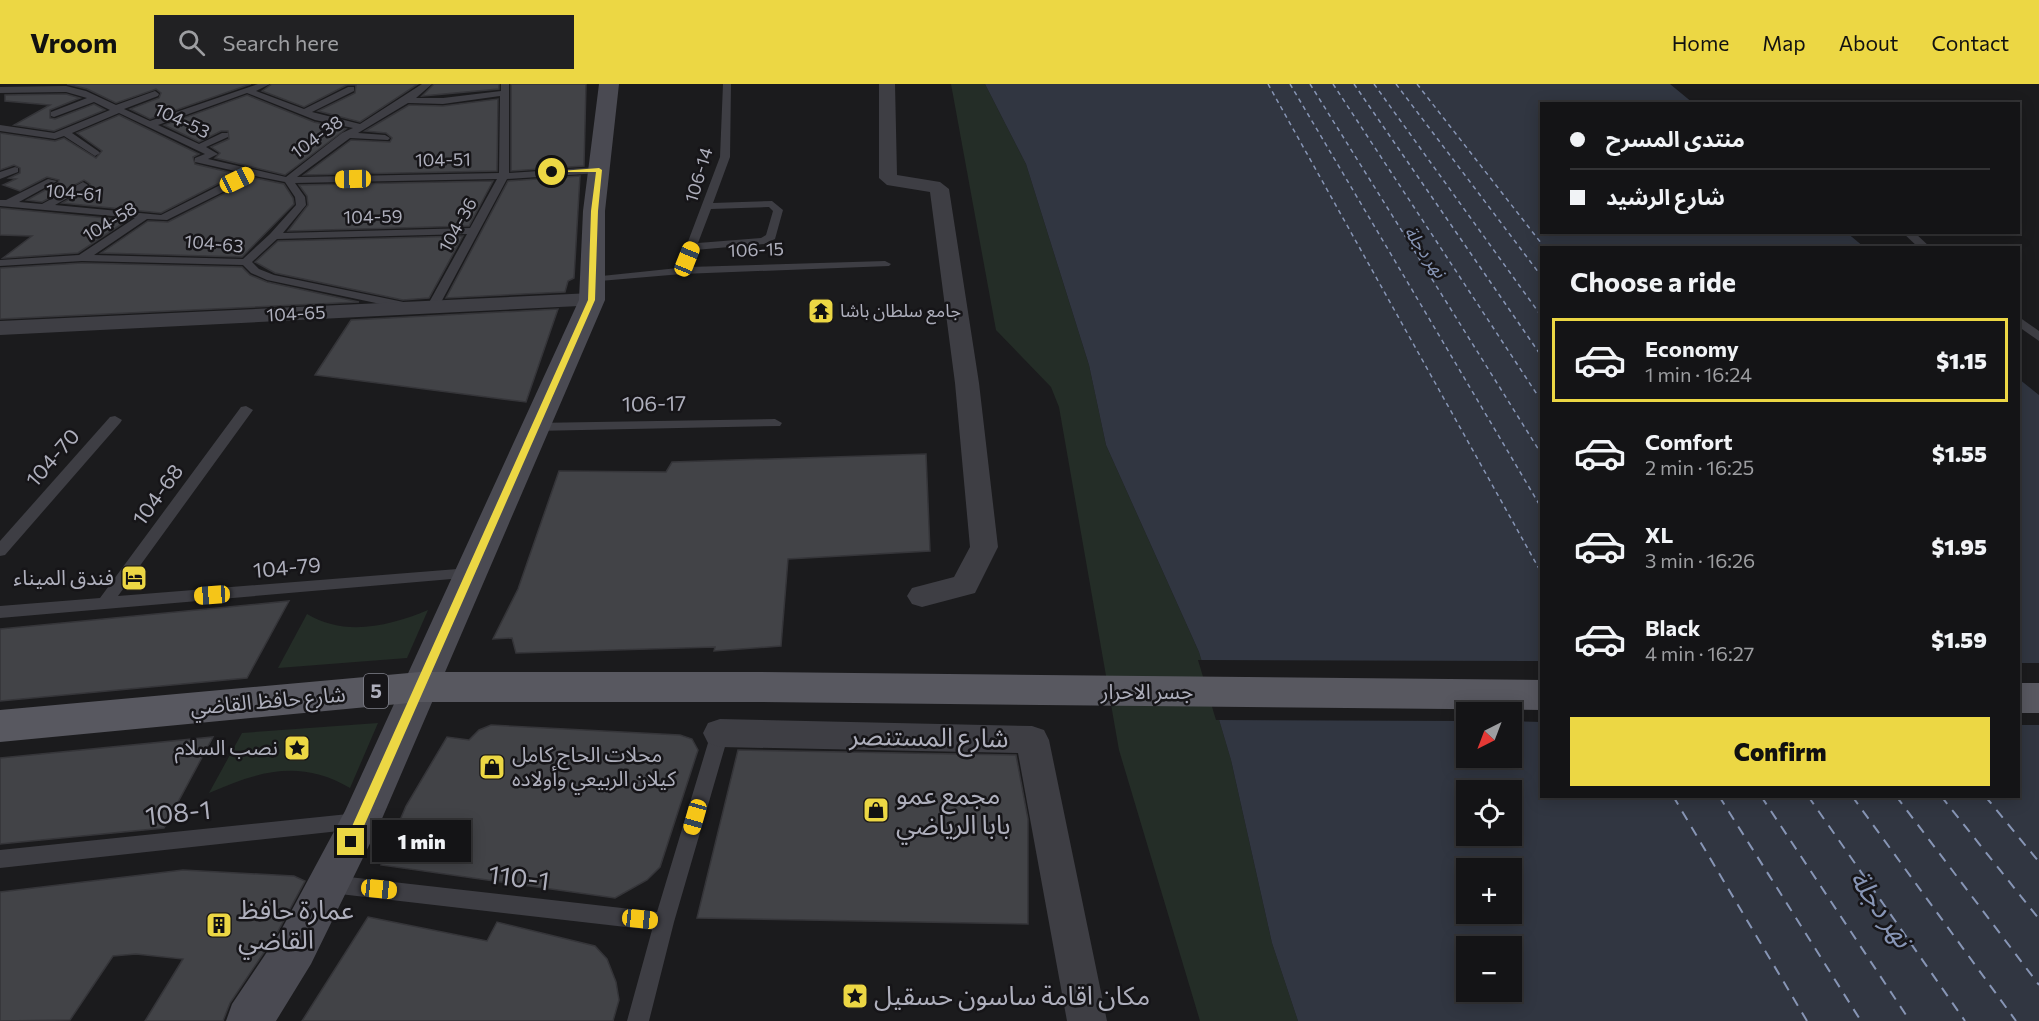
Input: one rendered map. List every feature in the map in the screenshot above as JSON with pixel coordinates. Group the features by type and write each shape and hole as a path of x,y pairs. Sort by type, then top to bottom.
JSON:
{"main road":[{"path":"249,1021 295,949 331,884 361,821 592,290 594,211 609,84"},
{"name":"شارع حافظ القاضي","path":"0,726 420,687 753,687"},
{"name":"جسر الاحرار","path":"753,687 1540,695"},
{"path":"2020,698 2039,698"}],"street":[{"path":"886,84 888,178 899,182 922,182 939,189 967,382 984,547 965,585 922,596"},
{"name":"104-65","path":"0,328 425,308 592,290"},
{"name":"شارع المستنصر","path":"720,733 1032,740 1088,1021"}],"lane":[{"path":"3,91 20,84"},
{"path":"151,124 266,84"},
{"name":"104-38","path":"246,262 274,236 301,205 300,197 288,180 310,158 345,135 408,100 428,84"},
{"name":"106-14","path":"682,271 725,157 727,84"},
{"path":"408,100 444,101 504,88 504,176"},
{"name":"104-53","path":"3,91 66,89 96,98 116,110 213,154 198,160 288,180"},
{"path":"305,112 351,89"},
{"path":"249,91 305,112 359,128"},
{"path":"0,128 55,136 155,94"},
{"path":"54,114 96,98"},
{"path":"65,132 95,153"},
{"path":"199,147 225,135"},
{"path":"345,135 385,138"},
{"path":"0,176 15,170"},
{"name":"104-51","path":"288,180 504,176 599,170"},
{"name":"104-58","path":"82,258 145,216 163,218 252,173"},
{"name":"104-36","path":"425,308 504,176"},
{"path":"4,203 52,181"},
{"path":"44,207 83,185"},
{"name":"104-61","path":"4,203 145,216"},
{"path":"691,247 764,241 771,237 778,210 772,204 707,206"},
{"name":"104-59","path":"274,236 473,231"},
{"path":"1909,234 1924,246"},
{"name":"104-63","path":"0,263 82,258 246,262 255,271 271,278 425,308"},
{"name":"106-15","path":"592,290 682,271 885,264"},
{"path":"2020,322 2039,337"},
{"name":"104-68","path":"105,604 246,410"},
{"name":"104-70","path":"0,551 115,420"},
{"name":"106-17","path":"534,427 775,423"},
{"name":"104-79","path":"0,612 470,573"},
{"path":"638,1021 664,922 720,733"},
{"name":"108-1","path":"0,859 361,821"},
{"name":"110-1","path":"331,884 664,922"}],"shaded area":[{"path":"951,84 985,84 1026,164 1089,365 1106,445 1199,652 1231,760 1272,943 1298,1021 1200,1021 1119,750 1059,407 1051,387 996,330"},
{"path":"428,610 407,658 278,668 307,614 337,625 367,627 398,621"},
{"path":"378,723 350,788 314,773 280,771 245,779 209,793 242,733"}],"water":[{"name":"نهر دجلة","path":"985,84 1670,84 1692,102 1540,102 1540,234 1848,234 1863,246 1540,246 1540,798 2020,798 2020,380 2039,395 2039,1021 1298,1021 1272,943 1231,760 1199,652 1106,445 1089,365 1026,164"}],"pier":[{"path":"1198,660 1540,661 1540,722 1522,721 1522,702 1456,702 1456,721 1216,720"},
{"path":"2020,663 2039,663 2039,725 2020,725"}],"building":[{"path":"67,84 251,84 150,119 130,109 159,98 161,93 156,89 116,103 87,89"},
{"path":"272,84 418,84 360,122 318,111 355,93 356,85 347,85 304,107 262,91"},
{"path":"434,84 499,84 499,89 422,96"},
{"path":"511,84 586,84 584,166 511,171"},
{"path":"66,94 80,98 50,110 50,118 55,119 94,104 105,110 54,131 14,125 50,105 5,101 5,95"},
{"path":"247,95 314,122 346,129 285,175 215,158 220,153 211,147 229,139 228,131 221,131 199,142 164,125"},
{"path":"498,99 497,171 304,175 351,140 390,142 392,138 386,133 365,131 409,105 443,106"},
{"path":"119,115 199,154 193,157 195,164 237,174 161,213 62,203 89,188 90,184 84,180 42,202 27,200 58,183 59,180 47,177 20,191 3,185 16,179 9,178 20,173 20,168 14,165 0,170 0,133 55,141 64,138 96,158 102,151 77,133"},
{"path":"580,176 574,278 568,281 565,292 446,298 508,181"},
{"path":"255,178 284,184 294,204 242,257 101,253 148,221 168,222"},
{"path":"493,181 469,226 288,231 308,205 307,196 299,185"},
{"path":"0,208 128,220 78,253 3,258 32,236 0,235"},
{"path":"463,236 429,298 403,300 275,273 255,262 278,241"},
{"path":"82,263 242,267 250,275 267,282 359,302 0,319 0,268"},
{"path":"558,309 526,402 315,375 351,320"},
{"path":"926,454 930,551 788,559 781,646 714,651 715,647 516,653 512,638 493,639 518,589 559,471 666,472 672,462"},
{"path":"289,601 247,678 0,701 0,629"},
{"path":"491,725 680,735 692,739 698,750 660,867 647,880 615,898 381,865 406,806 447,737 469,740 479,730"},
{"path":"213,737 164,828 0,844 0,758"},
{"name":"مجمع عمو بابا الرياضي","path":"738,750 1016,755 1028,819 1028,924 697,918"},
{"path":"183,870 294,876 305,881 277,933 230,1003 223,1021 145,1021 183,959 136,954 113,956 70,1020 0,1021 0,892"},
{"path":"368,917 487,941 497,922 595,946 607,959 616,982 619,1000 613,1021 302,1021"}],"ferry route":[{"path":"1268,84 1540,570"},
{"path":"1290,84 1540,506"},
{"path":"1310,84 1540,452"},
{"path":"1333,84 1540,399"},
{"path":"1354,84 1540,354"},
{"path":"1374,84 1540,314"},
{"path":"1396,84 1540,274"},
{"path":"1417,84 1543,246"},
{"path":"1674,798 1807,1021"},
{"path":"1720,798 1861,1021"},
{"path":"1762,798 1910,1021"},
{"path":"1809,798 1965,1021"},
{"path":"1853,798 2016,1021"},
{"path":"1898,798 2039,985"},
{"path":"1943,798 2039,919"},
{"path":"1987,798 2039,862"}],"place":[{"name":"جامع سلطان باشا","path":"821,311"},
{"name":"فندق الميناء","path":"134,578"},
{"name":"نصب السلام","path":"297,748"},
{"name":"محلات الحاج كامل كيلان الربيعي وأولاده","path":"492,767"},
{"name":"مجمع عمو بابا الرياضي","path":"876,810"},
{"name":"عمارة حافظ القاضي","path":"219,925"},
{"name":"مكان اقامة ساسون حسقيل","path":"855,996"}],"route":[{"path":"351,842 591,300 594,211 599,170 552,172"}]}
